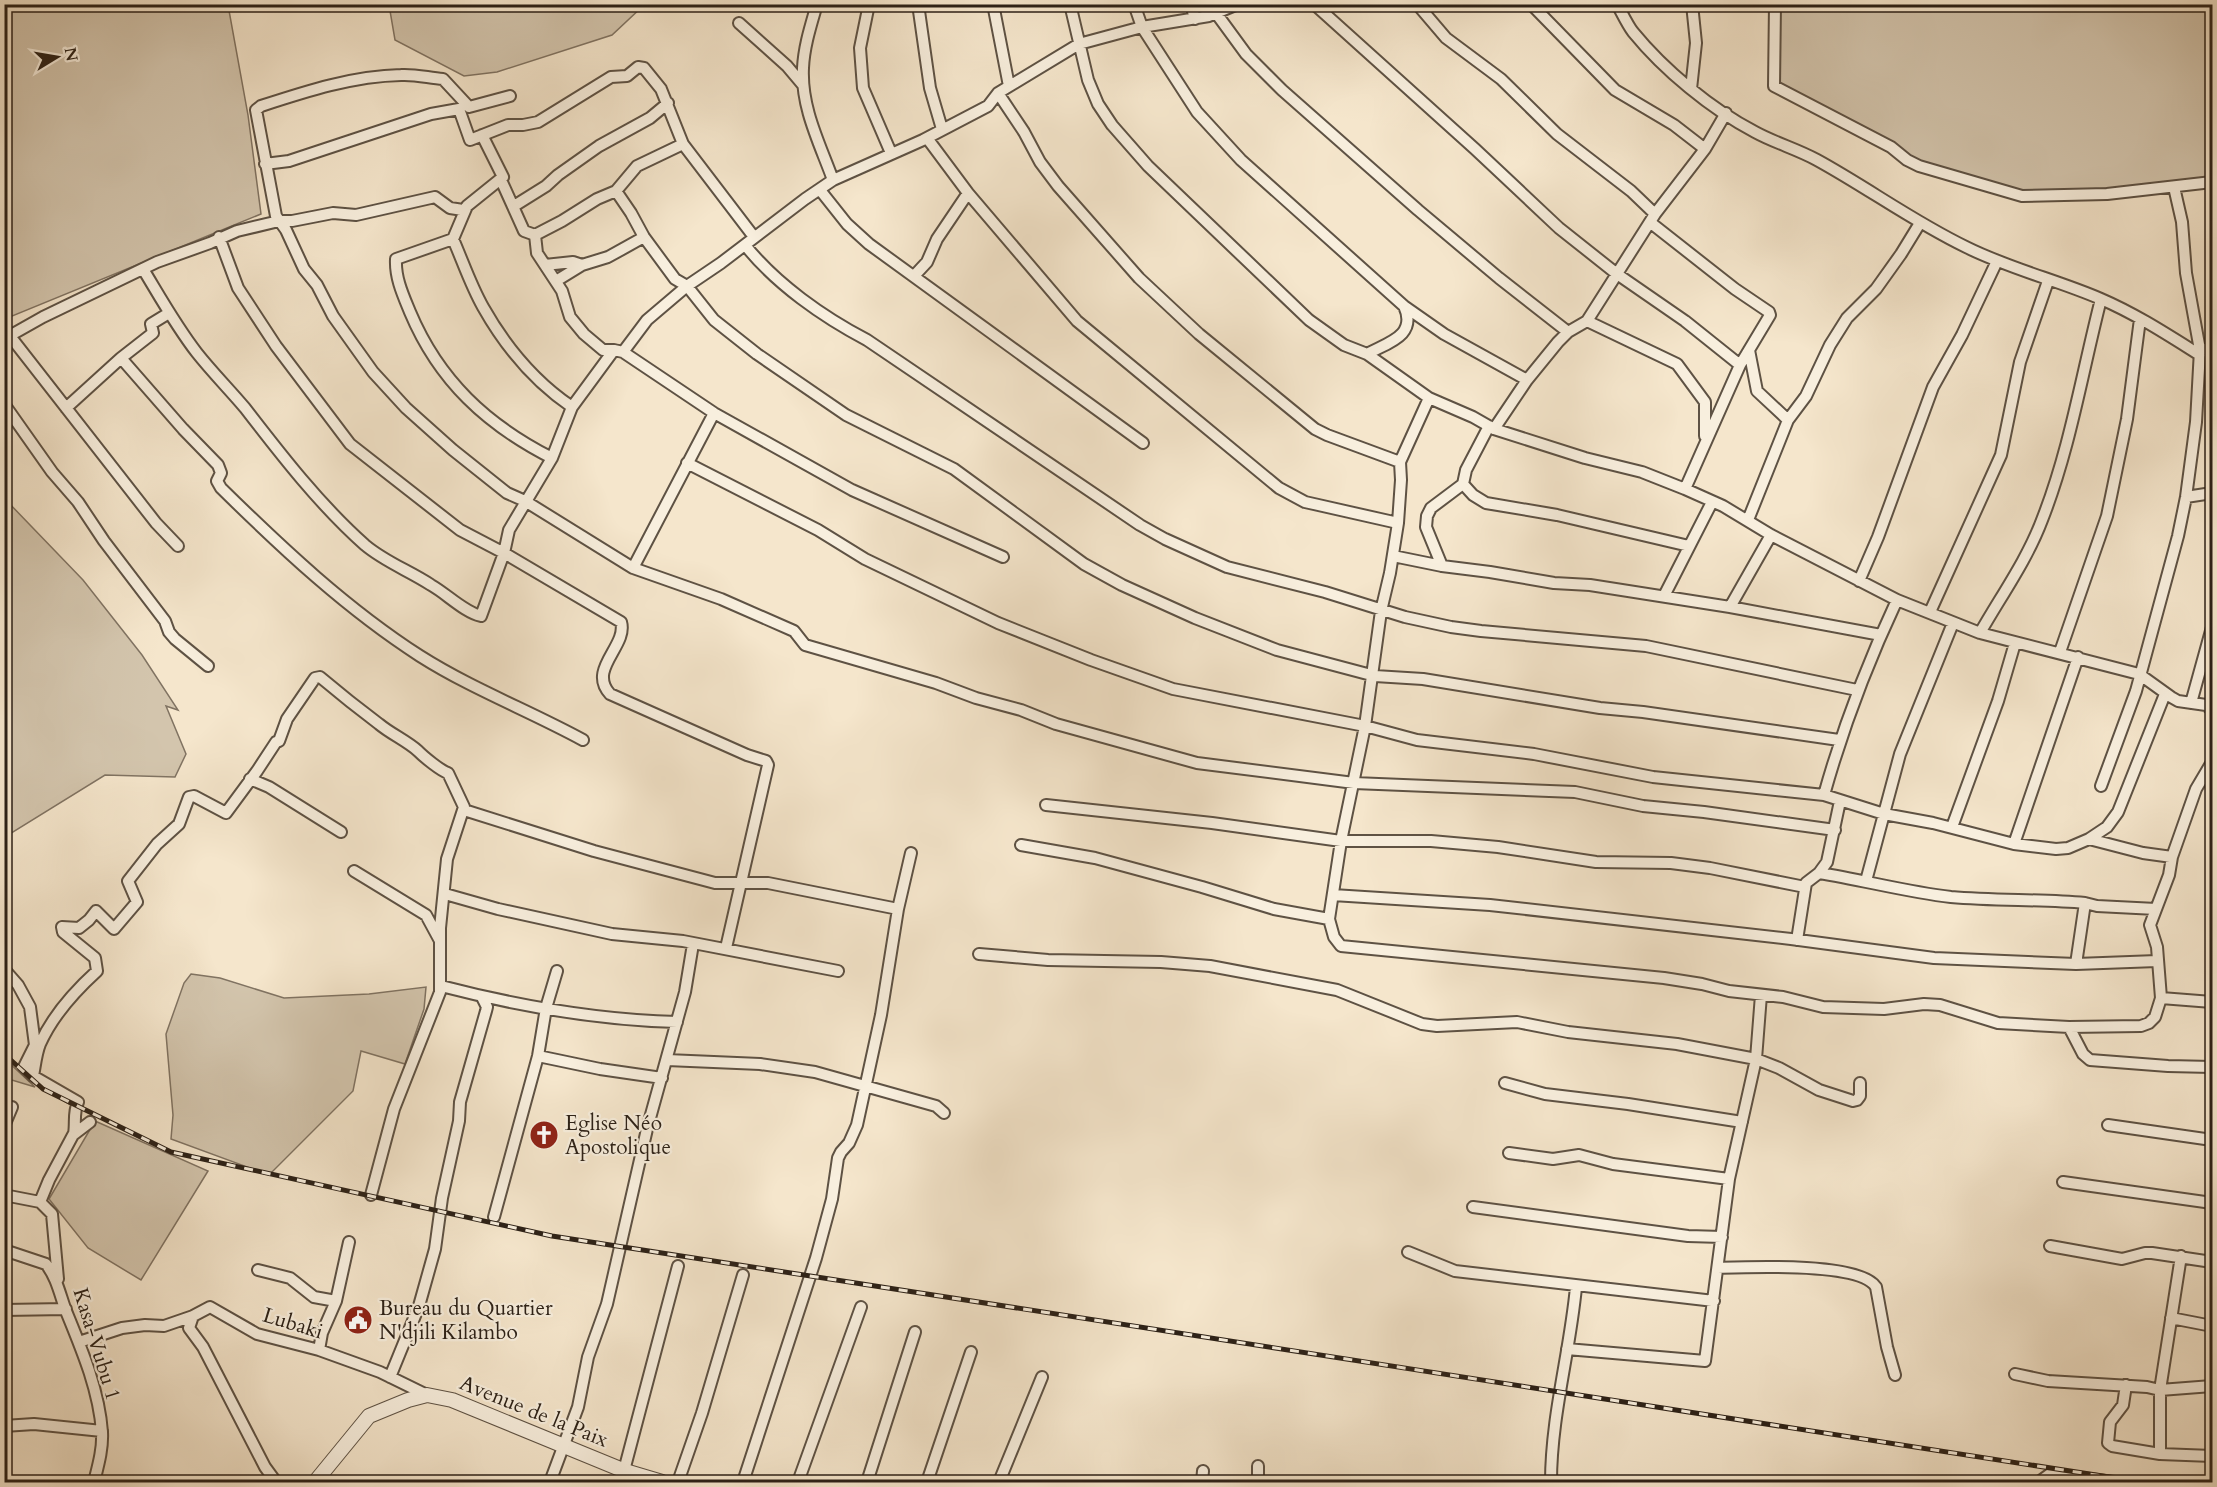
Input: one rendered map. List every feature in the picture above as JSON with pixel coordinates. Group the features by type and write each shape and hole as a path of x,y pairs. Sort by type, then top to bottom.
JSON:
{"street":[{"path":"817,4 803,70 811,124 833,180"},
{"path":"869,4 860,48 863,88 891,153"},
{"path":"918,4 918,18 929,70 930,88 942,129"},
{"path":"993,4 1009,86"},
{"path":"1070,4 1088,80 1098,104 1112,125 1148,166 1309,320 1344,345 1367,354 1429,398 1492,428 1585,458 1642,472 1685,489 1748,520 1771,535 1859,581 1897,600 1953,623 2015,643 2060,652 2139,674 2165,694 2178,700 2208,706 2212,710"},
{"path":"1134,4 1142,27 1197,112 1241,160 1404,306 1444,334 1527,380"},
{"path":"1191,4 1195,19"},
{"path":"142,269 197,353 232,392 298,475 366,546 480,616 483,614 504,554 509,530 552,458 572,406 647,320 687,286 833,180 927,138 987,106 998,93 1079,44 1142,27 1195,19 1238,4"},
{"path":"1314,4 1559,228 1617,274 1685,321 1740,365"},
{"path":"1417,4 1446,38 1501,79 1557,134 1631,191 1653,219 1735,289 1769,312 1769,318 1740,365 1685,489"},
{"path":"1531,4 1616,90 1674,125 1705,149"},
{"path":"1617,4 1632,30 1656,57 1691,89 1754,132 1814,159 1860,184 1920,223 1967,248 2048,281 2101,299 2200,352 2212,348"},
{"path":"1691,89 1696,44 1692,4"},
{"path":"1775,4 1774,86 1891,147 1912,163 1961,180 2022,196 2107,194 2212,182"},
{"path":"1216,13 1246,54 1282,90 1418,210 1568,332"},
{"path":"739,23 787,66 802,83 807,99"},
{"path":"754,237 683,144 661,89 644,68 638,67 627,76 611,77 538,122 508,126 471,140 464,108 443,79 404,75 369,78 329,85 256,110 264,164 276,216 286,230 304,269 317,285 333,316 373,372 406,408 453,450 507,493 525,501 633,568 722,599 794,632 805,645 936,682 976,698 1021,710 1056,724 1197,763 1354,783 1575,792 1638,806 1704,812 1834,830"},
{"path":"998,93 1024,132 1040,162 1058,186 1139,278 1192,328 1315,429 1400,462"},
{"path":"264,164 289,161 431,114 510,96"},
{"path":"514,206 546,186 599,146 650,118 668,103"},
{"path":"1442,566 1426,526 1431,508 1463,484 1466,470 1492,428 1527,380 1568,332 1587,321 1653,219 1705,149 1726,114"},
{"path":"482,135 503,177 501,180 524,231 535,235 561,222 597,199 616,192 638,166 683,144"},
{"path":"927,138 968,192 1077,321 1279,488 1312,504 1398,523"},
{"path":"501,180 464,210 453,239 483,307 500,332 528,371 555,395 572,406"},
{"path":"2101,786 2131,707 2178,536 2186,497 2196,422 2200,352 2186,273 2182,222 2174,187"},
{"path":"820,190 856,234 1143,443"},
{"path":"616,192 644,237 675,279 687,286 714,320 757,354 846,415 954,469 1084,564 1153,599 1277,650 1371,675 1423,679 1600,708 1839,740"},
{"path":"914,276 927,262 937,239 968,192"},
{"path":"178,546 156,523 66,408 7,338 43,317 142,269 237,231 279,221 333,213 356,215 435,197 450,208 464,210"},
{"path":"1748,520 1788,420 1806,396 1830,345 1848,318 1876,289 1920,223"},
{"path":"535,235 537,254 556,281 570,317 584,334 603,350 619,351 714,413 852,490 1003,557"},
{"path":"219,237 238,288 276,346 350,444 460,530 621,622 622,630 604,670 603,684 610,694 766,761 768,765 726,948"},
{"path":"556,281 582,265 608,256 644,237"},
{"path":"453,239 396,259 402,293 422,341 448,379 488,417 531,447 552,458"},
{"path":"745,245 762,267 834,323 867,340 1140,525 1227,567 1325,592 1381,611 1451,627 1646,646 1857,690"},
{"path":"1859,581 1878,537 1933,387 1962,334 1996,261"},
{"path":"545,265 573,262 582,265"},
{"path":"1930,612 2001,455 2020,363 2048,281"},
{"path":"1980,633 2043,519 2075,414 2101,299"},
{"path":"1367,354 1395,341 1402,334 1406,327 1408,314 1404,306"},
{"path":"66,408 121,358 153,333 151,324 169,313"},
{"path":"2060,652 2107,516 2127,419 2140,319"},
{"path":"1587,321 1677,363 1705,402 1705,442"},
{"path":"1749,350 1757,391 1788,420"},
{"path":"121,358 183,429 219,465 221,472 217,481 221,488 288,554 420,656 583,740"},
{"path":"1429,398 1400,462 1398,523 1393,556 1381,611 1365,726 1341,842 1329,919 1334,937 1341,946 1664,978 1729,991 1784,997 1832,1008 1884,1009 1924,1004 1940,1005 1998,1023 2069,1027 2146,1025 2155,1017 2161,998 2156,944 2150,927 2196,789 2212,765"},
{"path":"4,404 78,502 104,542 165,621 169,632 208,666"},
{"path":"633,568 714,413"},
{"path":"687,463 812,527 865,559 998,623 1091,660 1173,689 1365,726 1417,740 1534,754 1653,777 1824,795 1884,814 1952,827 2014,843 2056,849 2068,848 2089,839 2107,827 2114,819 2165,694"},
{"path":"1463,484 1473,495 1486,503 1549,513 1689,546"},
{"path":"2186,497 2212,494"},
{"path":"1664,596 1712,501"},
{"path":"1730,607 1771,535"},
{"path":"1393,556 1442,566 1664,596 1881,634"},
{"path":"1824,795 1839,740 1857,690 1897,600"},
{"path":"1866,880 1900,754 1953,623"},
{"path":"2191,703 2212,627"},
{"path":"1952,827 1998,701 2015,643"},
{"path":"2014,843 2078,657"},
{"path":"33,1076 39,1047 47,1031 80,987 97,971 95,958 63,932 62,927 79,928 96,911 114,930 137,902 128,881 157,844 179,824 189,797 194,796 226,813 276,742 279,741 287,719 309,686 315,678 320,677 379,724 417,750 424,758 448,773 464,810 447,859 440,940 441,986 394,1109 371,1195"},
{"path":"250,779 269,787 341,832"},
{"path":"1797,940 1805,887 1808,880 1819,873 1827,862 1840,801"},
{"path":"1046,805 1179,819 1341,842 1431,841 1498,847 1586,861 1671,863 1710,868 1805,887"},
{"path":"464,810 523,830 715,883 741,884 752,881 768,883 898,909"},
{"path":"2089,839 2143,853 2172,857"},
{"path":"1021,844 1095,858 1274,909 1329,919"},
{"path":"743,1482 816,1258 832,1199 838,1158 849,1143 857,1125 881,1015 898,909 911,853"},
{"path":"354,871 426,915 440,940"},
{"path":"1819,873 1950,897 2085,903 2097,906 2156,909"},
{"path":"445,894 498,909 612,934 726,948 838,971"},
{"path":"1333,895 1490,905 1934,958 2076,964 2157,961"},
{"path":"2076,964 2085,903"},
{"path":"550,1482 578,1407 588,1356 607,1304 647,1129 689,976 693,944"},
{"path":"979,954 1048,960 1197,964 1337,990 1422,1024 1437,1026 1517,1022 1568,1032 1677,1044 1756,1059 1787,1072 1814,1088 1852,1101 1857,1100 1860,1096 1860,1083"},
{"path":"4,969 18,985 30,1007 35,1045 24,1067 33,1076 78,1102 74,1115 76,1124 74,1134 40,1202"},
{"path":"494,1218 538,1056 546,1008 557,971"},
{"path":"441,986 482,997 629,1021 677,1022"},
{"path":"1567,1349 1702,1362 1706,1357 1729,1179 1756,1059 1761,995"},
{"path":"390,1377 419,1306 435,1249 442,1198 459,1121 460,1102 486,1011 486,1004 482,997"},
{"path":"2161,998 2212,1002"},
{"path":"2069,1027 2083,1054 2090,1060 2212,1067"},
{"path":"538,1056 600,1069 662,1078"},
{"path":"667,1060 760,1064 815,1072 936,1106 944,1113"},
{"path":"1505,1083 1545,1094 1702,1114 1742,1122"},
{"path":"4,1126 12,1107"},
{"path":"74,1134 90,1122"},
{"path":"2108,1125 2212,1140"},
{"path":"1509,1153 1553,1159 1579,1155 1613,1164 1729,1179"},
{"path":"2063,1182 2212,1203"},
{"path":"4,1195 40,1202 52,1214 58,1286"},
{"path":"1473,1207 1688,1236 1722,1237"},
{"path":"319,1350 322,1333 336,1301 349,1242"},
{"path":"2050,1246 2122,1259 2145,1253 2181,1256 2212,1262"},
{"name":"Kasa-Vubu 1","path":"4,1250 46,1264 58,1286 93,1385 102,1431 100,1458 94,1482"},
{"path":"1408,1252 1455,1271 1576,1287 1714,1301"},
{"path":"2160,1454 2160,1390 2181,1256"},
{"path":"623,1477 678,1266"},
{"path":"1718,1268 1795,1267 1855,1275 1872,1281 1876,1287 1887,1347 1895,1375"},
{"path":"258,1270 292,1279 314,1296 336,1301"},
{"path":"678,1482 702,1413 743,1275"},
{"path":"1551,1482 1553,1430 1576,1287"},
{"path":"798,1482 861,1307"},
{"name":"Lubaki","path":"79,1342 122,1328 145,1325 160,1327 210,1308 257,1334 319,1350 390,1377 427,1395"},
{"path":"4,1310 66,1310"},
{"path":"193,1316 189,1328 203,1347 276,1482"},
{"path":"2171,1318 2212,1326"},
{"path":"867,1482 915,1332"},
{"path":"927,1482 971,1352"},
{"path":"2015,1374 2048,1381 2126,1385 2160,1390 2212,1386"},
{"path":"999,1482 1042,1377"},
{"path":"2126,1385 2123,1405 2110,1422 2108,1443 2112,1446 2160,1454 2212,1456"},
{"name":"Avenue de la Paix","path":"315,1482 369,1416 427,1395 452,1400 565,1445 623,1477 662,1482"},
{"path":"4,1426 34,1424 102,1431"},
{"path":"1258,1466 1258,1482"},
{"path":"2039,1482 2050,1474 2114,1482"}],"shaded area":[{"path":"5,4 228,5 248,115 261,214 5,319"},
{"path":"389,4 644,5 612,35 497,72 464,76 395,40"},
{"path":"1773,5 2212,5 2212,180 2033,194 1964,180 1895,151 1775,85"},
{"path":"5,499 83,580 142,655 178,710 166,706 186,754 175,777 105,775 5,837"},
{"path":"191,974 220,978 284,998 369,994 426,987 424,1009 405,1064 361,1051 353,1091 269,1175 171,1139 173,1115 166,1034 184,983"},
{"path":"5,1059 35,1087 5,1078"},
{"path":"95,1121 208,1171 141,1280 88,1248 49,1199"}],"railway":[{"path":"4,1054 43,1089 171,1152 552,1236 2141,1482"}],"place":[{"name":"Eglise Néo Apostolique","path":"544,1135"},
{"name":"Bureau du Quartier N'djili Kilambo","path":"358,1320"}]}
